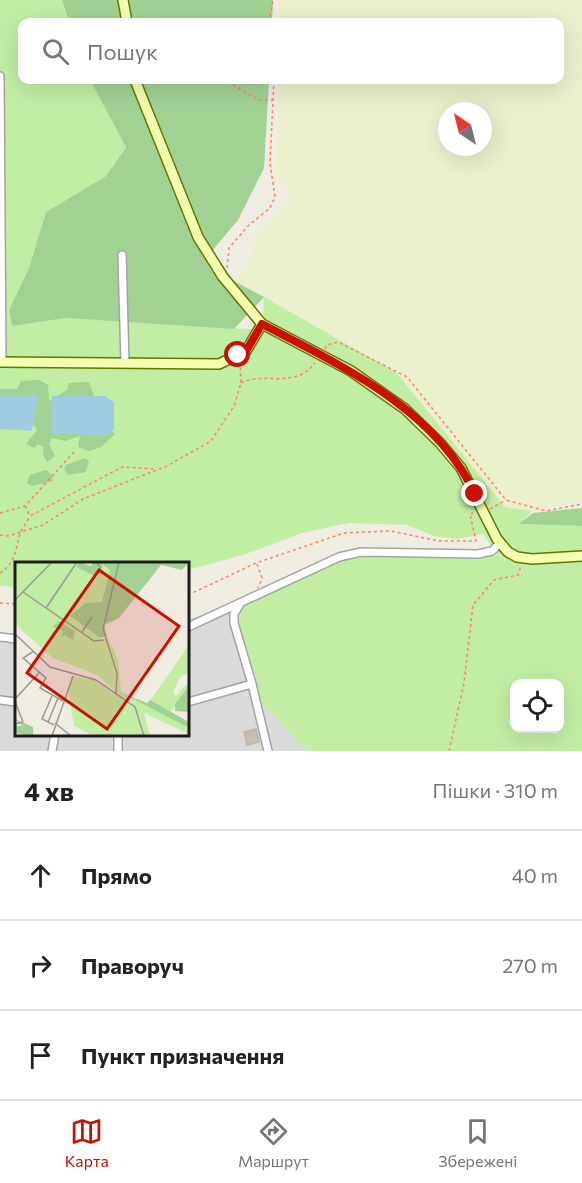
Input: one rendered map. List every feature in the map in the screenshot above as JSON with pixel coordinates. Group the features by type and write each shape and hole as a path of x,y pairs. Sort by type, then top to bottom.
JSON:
{"street":[{"path":"123,0 126,18"},
{"path":"0,76 1,362 219,364 246,351 262,324"},
{"path":"137,84 194,228 223,277 262,324 351,371 405,409 440,442 461,468 500,543 517,557 532,559 582,556"},
{"path":"122,255 125,363"},
{"path":"189,627 339,557 361,552 478,554 492,550 500,543"},
{"path":"240,604 234,614 234,623 268,751"},
{"path":"0,637 15,639"},
{"path":"189,702 252,684"},
{"path":"0,700 15,702"},
{"path":"52,751 55,736"}],"path":[{"path":"270,18 273,0"},
{"path":"223,277 229,264 230,248 249,225 270,208 275,197 270,174 274,84"},
{"path":"233,85 259,100 273,100"},
{"path":"0,535 8,536 43,525 83,499 158,470 211,441 236,398 241,383 238,355"},
{"path":"0,513 25,506 74,452"},
{"path":"0,573 7,568 17,553 20,532 30,516 122,467 158,470"},
{"path":"189,595 256,563 344,533 392,531 439,541 476,541 470,514 493,508 506,500"},
{"path":"25,506 30,516"},
{"path":"449,751 464,682 473,605 494,580 518,575 522,568 517,557"},
{"path":"255,595 262,578 256,563"},
{"path":"0,603 15,604"}],"shaded area":[{"path":"228,604 240,606 261,701 307,751 0,751 0,632 15,635 15,736 189,736 189,620"}],"green space":[{"path":"0,0 62,0 68,18 18,18 18,84 92,84 126,146 106,176 46,212 29,268 9,310 12,326 66,318 263,330 264,297 396,372 505,507 532,511 520,524 582,526 582,751 307,751 261,701 237,619 240,606 329,565 354,557 469,558 498,555 483,534 457,539 434,536 407,525 349,523 302,533 243,555 189,570 189,562 15,562 15,587 0,586"},
{"path":"62,0 273,0 272,18 68,18"},
{"path":"280,0 582,0 582,500 532,511 505,507 396,372 234,281 246,268 262,227 292,196 276,174 278,84 564,84 564,18 279,18"},
{"path":"92,84 269,84 264,168 238,220 212,251 234,281 264,297 234,329 66,318 12,326 9,310 29,268 46,212 106,176 126,147"},
{"path":"39,380 48,385 49,401 67,390 69,383 89,382 104,424 115,434 101,447 89,451 78,447 80,436 65,441 52,438 49,444 55,456 47,462 43,454 44,448 38,444 34,448 26,444 37,430 33,424 0,422 0,389 17,389 21,381"},
{"path":"85,458 89,461 86,472 68,475 64,470 66,465"},
{"path":"46,470 52,475 53,481 32,486 27,483 30,475"},
{"path":"582,508 582,526 519,524 533,513"}],"water":[{"path":"38,395 32,431 0,429 0,396"},
{"path":"52,396 105,396 114,403 114,429 107,436 52,433"}],"building":[{"path":"256,729 259,742 247,745 244,732"}],"route":[{"path":"238,355 246,351 262,324 351,371 405,409 440,442 461,468 475,494"}]}
